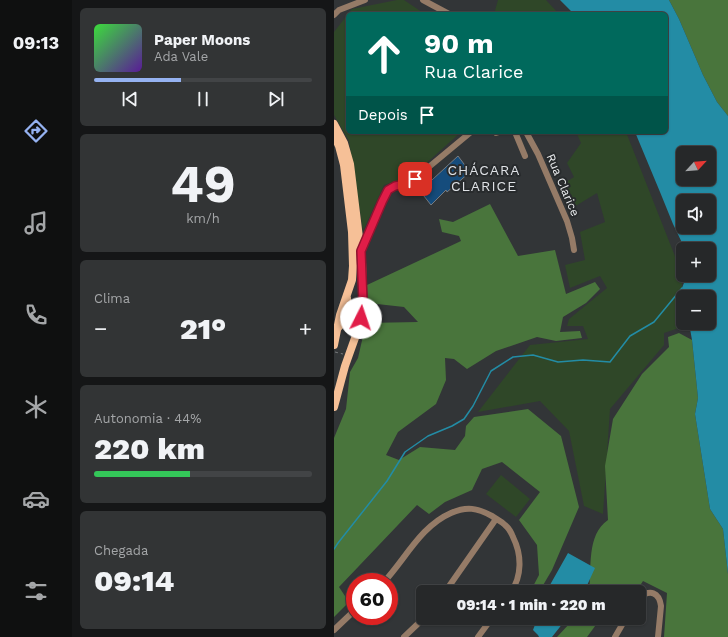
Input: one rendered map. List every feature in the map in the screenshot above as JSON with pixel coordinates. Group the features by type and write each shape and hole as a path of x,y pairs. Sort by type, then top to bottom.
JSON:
{"main road":[{"path":"334,124 344,143 350,164 361,251 363,302 357,335 349,356 334,407"},
{"path":"334,135 343,160 352,232 353,266 352,280 340,315 334,345"},
{"path":"348,294 348,308 351,312 354,312 358,310 362,294"},
{"path":"337,330 344,321 353,320 355,322 357,335"}],"street":[{"path":"334,14 339,10 365,0"},
{"path":"423,0 445,12"},
{"path":"361,251 388,190 395,186 412,181 469,134"},
{"path":"516,134 525,156"},
{"name":"Rua Clarice","path":"527,134 538,154 567,221 574,250"},
{"path":"391,573 434,522 453,512 469,508 481,511 496,519 505,525 510,531 518,549 520,558 518,577 514,585"},
{"path":"450,585 496,519"},
{"path":"646,593 648,592 656,594 660,601 661,606 658,637"},
{"path":"334,630 346,619"},
{"path":"404,637 417,625"},
{"path":"478,637 487,625"},
{"path":"614,637 622,625"}],"path":[{"path":"334,351 349,356"}],"green space":[{"path":"404,0 422,12 350,12 352,9"},
{"path":"498,0 546,0 557,12 495,12"},
{"path":"669,0 728,0 728,116 717,102 703,75 679,19"},
{"path":"346,17 346,134 459,134 412,176 384,185 363,231 349,141 334,115 334,32"},
{"path":"577,134 627,134 676,259 676,282 682,282 682,290 676,290 676,329 664,333 664,345 610,409 603,514 584,506 569,431 540,401 478,412 530,345 588,339 583,326 567,326 569,319 607,288 600,276 570,288 565,265 585,260 580,232 605,222 597,193 569,210 560,186 574,177 567,163 581,143"},
{"path":"490,204 518,256 555,250 566,294 595,282 600,289 586,303 563,317 560,332 580,331 582,338 556,341 537,337 496,351 467,369 454,359 445,358 446,380 436,404 398,432 386,455 399,460 420,447 455,450 465,436 466,426 474,417 528,409 561,436 579,507 552,570 543,585 534,585 539,575 537,545 519,520 540,492 502,462 482,469 472,490 445,502 429,514 417,505 352,573 346,573 346,580 339,587 346,598 346,605 334,617 334,438 346,409 350,372 358,358 366,323 418,322 404,307 368,303 367,285 461,241 459,236 442,232 439,219 453,222"},
{"path":"679,333 692,340 698,398 695,414 710,509 723,529 728,574 728,637 664,637 667,593 643,581 640,585 589,585 593,543 601,526 608,520 605,466 613,419 642,374 669,347 668,337"},
{"path":"501,475 530,499 516,517 486,494"},
{"path":"568,625 596,625 587,637 557,637"}],"water":[{"path":"560,0 669,0 679,19 703,75 717,102 728,116 728,574 723,529 710,509 695,414 698,398 690,330 716,330 716,290 682,290 682,288 684,282 716,282 716,242 682,242 678,234 716,234 716,194 676,194 676,230 636,134 668,134 668,12 572,12"},
{"path":"568,553 595,568 587,585 550,585"},
{"path":"535,625 561,625 552,637 539,637 533,630"}],"building":[{"path":"458,156 470,172 447,192 446,190 431,205 420,191"}],"waterway":[{"path":"334,549 387,481 405,452 428,436 452,426 464,419 473,406 491,371 513,357 533,355 558,362 583,360 610,362 630,336 654,322 682,288"}],"district":[{"name":"CHÁCARA CLARICE","path":"484,178"}],"route":[{"path":"361,318 363,302 361,251 388,190 395,186 409,183 415,179"}]}
